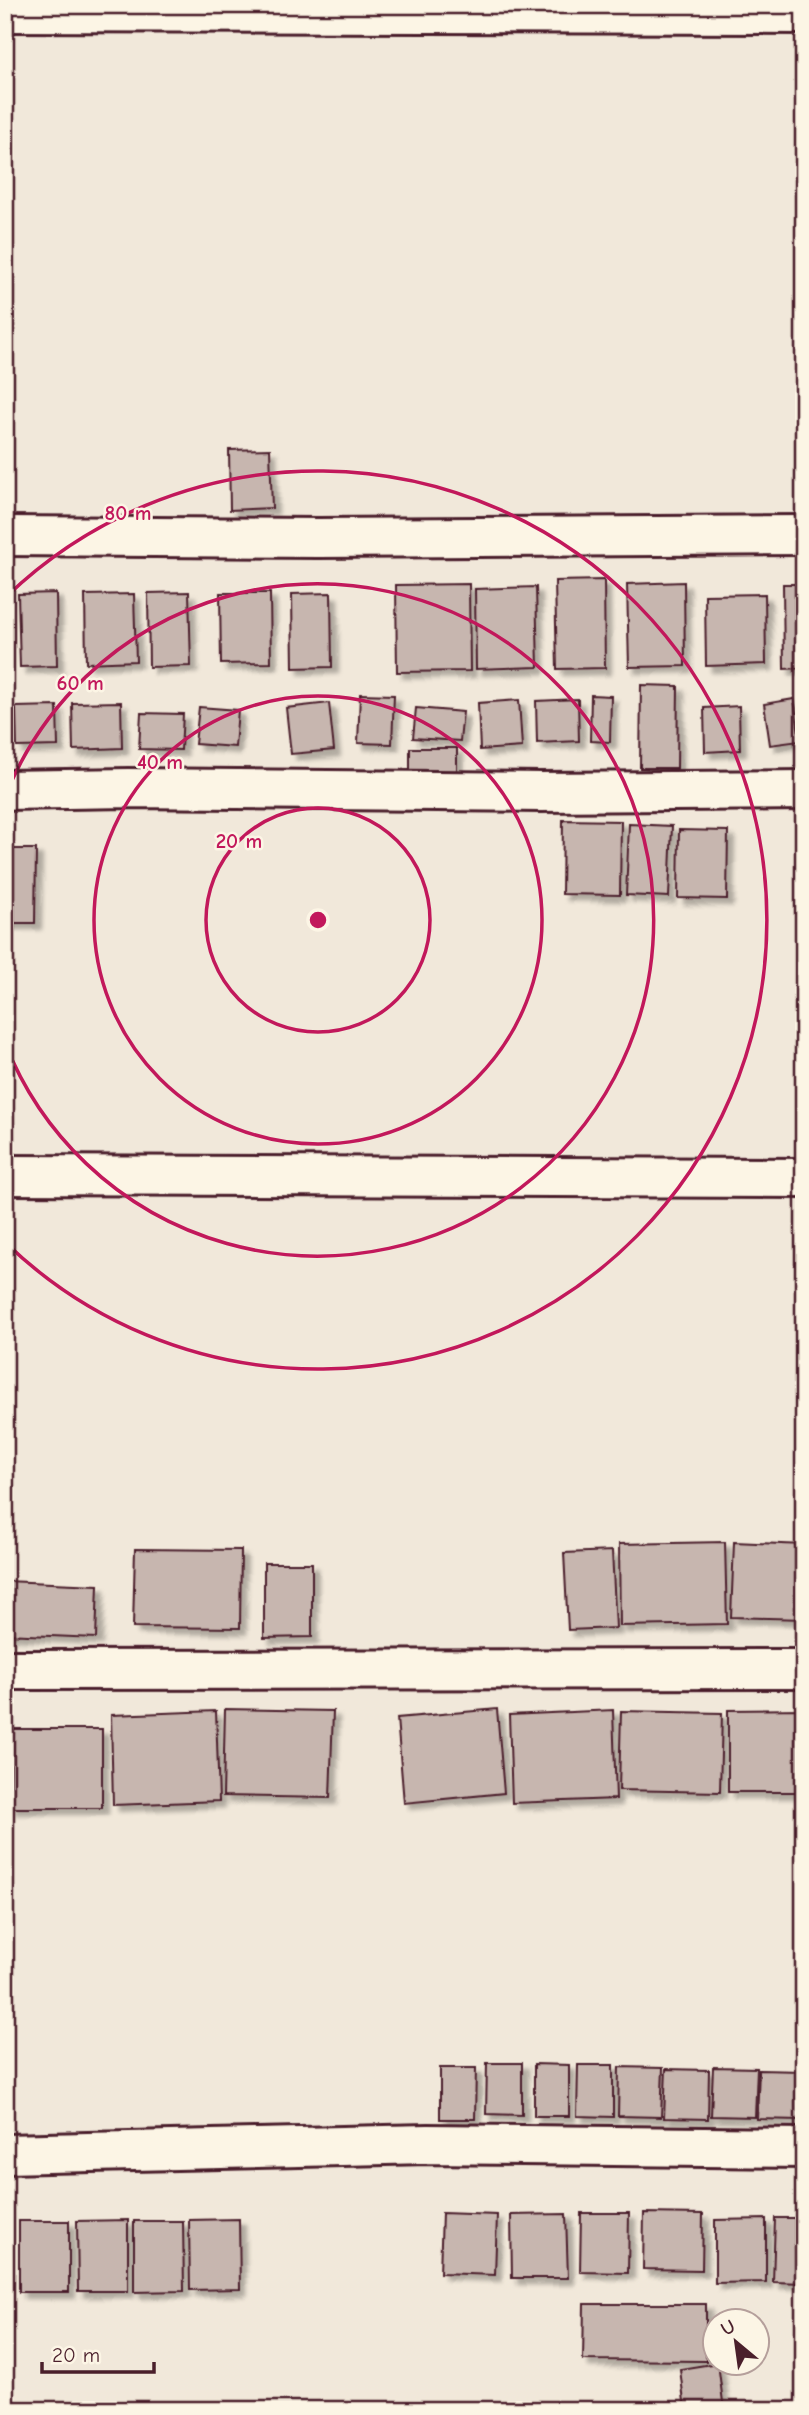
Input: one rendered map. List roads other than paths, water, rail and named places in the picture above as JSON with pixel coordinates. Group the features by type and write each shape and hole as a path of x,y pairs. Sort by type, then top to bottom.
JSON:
{"street":[{"path":"5,12 804,14"},
{"path":"5,536 331,538 804,535"},
{"path":"5,790 804,790"},
{"path":"5,1175 804,1178"},
{"path":"5,1670 804,1669"},
{"path":"5,2154 428,2144 804,2148"}]}
